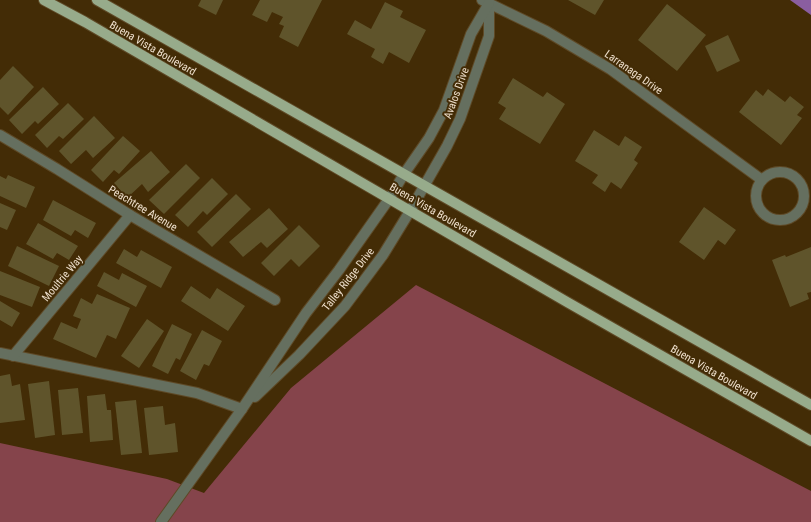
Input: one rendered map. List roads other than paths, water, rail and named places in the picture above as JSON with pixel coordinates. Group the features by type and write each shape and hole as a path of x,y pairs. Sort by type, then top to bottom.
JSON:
{"main road":[{"name":"Buena Vista Boulevard","path":"44,0 85,22 410,211 811,441"},
{"name":"Buena Vista Boulevard","path":"97,0 811,405"}],"street":[{"name":"Avalos Drive","path":"404,174 429,138 444,110 471,34 487,1"},
{"name":"Avalos Drive","path":"425,186 460,119 489,36 487,1"},
{"name":"Larranaga Drive","path":"487,1 546,31 610,69 762,180"},
{"name":"Peachtree Avenue","path":"0,135 130,215 274,300"},
{"path":"775,172 791,174 802,186 804,201 801,209 795,215 780,221 765,216 756,203 757,187 762,180 775,172"},
{"name":"Talley Ridge Drive","path":"161,522 242,409 306,313 339,270 404,174"},
{"name":"Talley Ridge Drive","path":"242,409 299,355 345,306 383,255 425,186"},
{"name":"Moultrie Way","path":"12,356 130,215"},
{"path":"0,353 197,394 242,409"}]}
